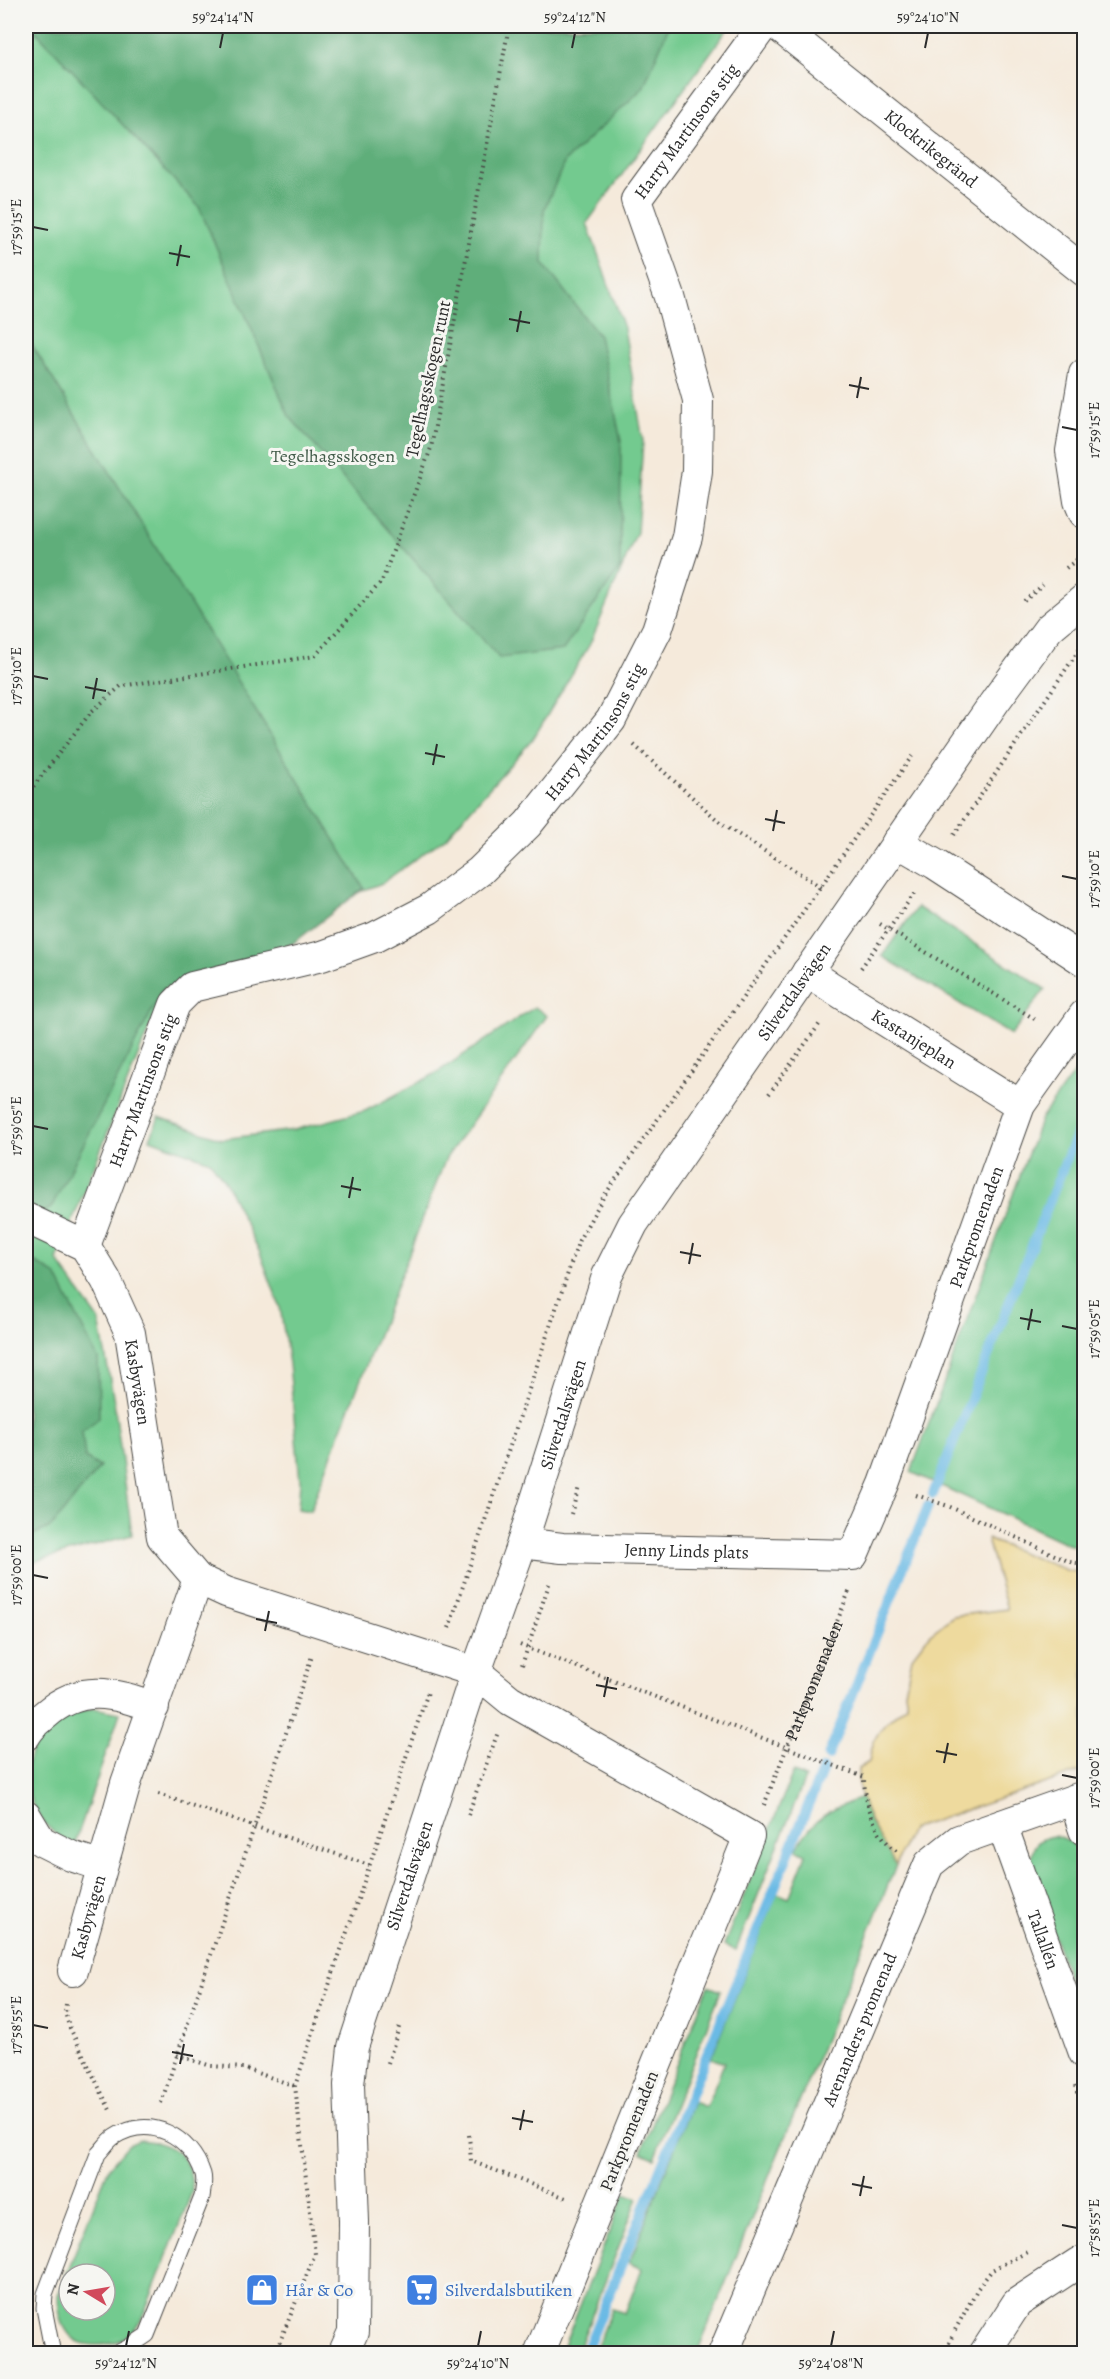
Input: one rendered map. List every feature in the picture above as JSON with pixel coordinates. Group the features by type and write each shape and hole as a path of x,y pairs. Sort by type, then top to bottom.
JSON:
{"street":[{"name":"Harry Martinsons stig","path":"85,1246 175,1004 192,987 322,956 375,937 429,909 480,871 528,824 611,720 657,630 687,537 697,471 698,400 670,297 636,200 763,26"},
{"name":"Klockrikegränd","path":"778,26 1084,271"},
{"path":"1084,374 1071,451 1079,501 1084,513"},
{"name":"Silverdalsvägen","path":"343,2354 353,2332 354,2221 349,2085 354,2047 613,1266 633,1224 996,700 1049,628 1084,599"},
{"path":"897,842 935,864 1084,961"},
{"name":"Kastanjeplan","path":"807,972 1020,1106"},
{"name":"Parkpromenaden","path":"853,1555 884,1484 1020,1106 1084,1015"},
{"path":"26,1218 85,1246"},
{"name":"Kasbyvägen","path":"85,1246 106,1280 130,1333 162,1537 198,1580 226,1592 477,1672"},
{"name":"Jenny Linds plats","path":"522,1543 561,1548 853,1555"},
{"name":"Kasbyvägen","path":"73,1971 126,1783 198,1580"},
{"path":"477,1672 510,1700 749,1836"},
{"path":"26,1735 52,1710 83,1694 102,1693 121,1696 154,1707"},
{"path":"1079,1798 1084,1830"},
{"name":"Arenanders promenad","path":"723,2354 929,1864 959,1840 1079,1798"},
{"name":"Kasbyvägen","path":"26,1816 41,1841 71,1856 102,1866"},
{"name":"Tallallén","path":"1002,1825 1084,2053"},
{"name":"Parkpromenaden","path":"539,2354 749,1836"},
{"path":"984,2354 1017,2303 1084,2261"}],"lane":[{"path":"53,2354 45,2308 45,2294 50,2275 98,2154 114,2137 135,2130 152,2128 181,2139 195,2157 204,2176 202,2197 147,2335 115,2354"}],"path":[{"name":"Tegelhagsskogen runt","path":"26,796 91,712 121,686 315,656 382,580 431,448 509,26"},
{"path":"764,1100 935,864 1082,646"},
{"path":"465,1823 528,1648 581,1480"},
{"path":"884,1484 948,1506 1070,1562 1084,1564"},
{"name":"Parkpromenaden","path":"749,1836 787,1748 857,1571 853,1555"},
{"path":"528,1648 864,1777 868,1804 883,1836 896,1851 929,1864"},
{"path":"275,2354 315,2254 295,2086 439,1660"},
{"path":"152,2128 308,1669"},
{"path":"126,1783 369,1865"},
{"path":"73,1971 74,1981 65,2013 123,2134"},
{"path":"388,2064 400,2022"},
{"path":"177,2055 211,2066 243,2068 295,2086"},
{"path":"469,2135 471,2161 597,2210"}],"green space":[{"name":"Tegelhagsskogen","path":"26,26 730,26 587,223 624,328 643,441 637,532 590,644 533,739 445,838 382,883 292,919 190,925 57,1260 99,1320 114,1401 132,1535 26,1564"},
{"path":"31,26 669,26 643,88 565,161 544,210 543,263 599,336 621,441 620,568 563,650 499,658 289,416 199,207"},
{"path":"26,335 364,888 292,944 163,989 51,1208 26,1223"},
{"path":"917,907 1045,989 1011,1035 882,956"},
{"path":"535,1007 547,1016 446,1158 310,1511 298,1509 300,1481 289,1364 280,1307 260,1253 224,1180 210,1161 150,1139 159,1117 222,1139 294,1130 365,1111 433,1075"},
{"path":"1084,1059 1084,1547 1070,1545 911,1472 1041,1118"},
{"path":"26,1257 56,1275 98,1359 99,1418 82,1431 85,1458 100,1467 51,1527 26,1538"},
{"path":"94,1708 120,1713 74,1846 60,1837 38,1814 27,1785 27,1770 31,1754 39,1739 50,1727 79,1712"},
{"path":"793,1772 805,1778 736,1950 724,1945"},
{"path":"862,1798 869,1820 896,1865 697,2353 594,2354 612,2309 625,2313 642,2269 629,2263 693,2102 706,2107 724,2063 711,2058 777,1893 789,1898 806,1854 796,1849 802,1838 823,1816 840,1806"},
{"path":"1053,1836 1073,1844 1084,1864 1084,2023 1030,1867 1031,1855 1035,1846 1047,1837"},
{"path":"708,1986 721,1991 654,2158 641,2152"},
{"path":"140,2140 162,2144 171,2148 185,2161 189,2169 192,2192 141,2321 119,2341 96,2345 74,2339 62,2322 117,2322 117,2262 71,2262 109,2167 128,2145"},
{"path":"625,2193 638,2198 577,2353 561,2353"}],"sand":[{"path":"987,1539 1066,1570 1084,1573 1084,1770 911,1829 896,1865 865,1808 858,1769 869,1762 871,1751 881,1729 907,1705 905,1692 912,1657 929,1635 953,1616 1007,1609"}],"waterway":[{"path":"933,1494 1084,1119"},
{"path":"828,1756 928,1506"},
{"path":"585,2354 823,1769"}],"place":[{"name":"Hår & Co","path":"262,2290"},
{"name":"Silverdalsbutiken","path":"422,2290"}]}
